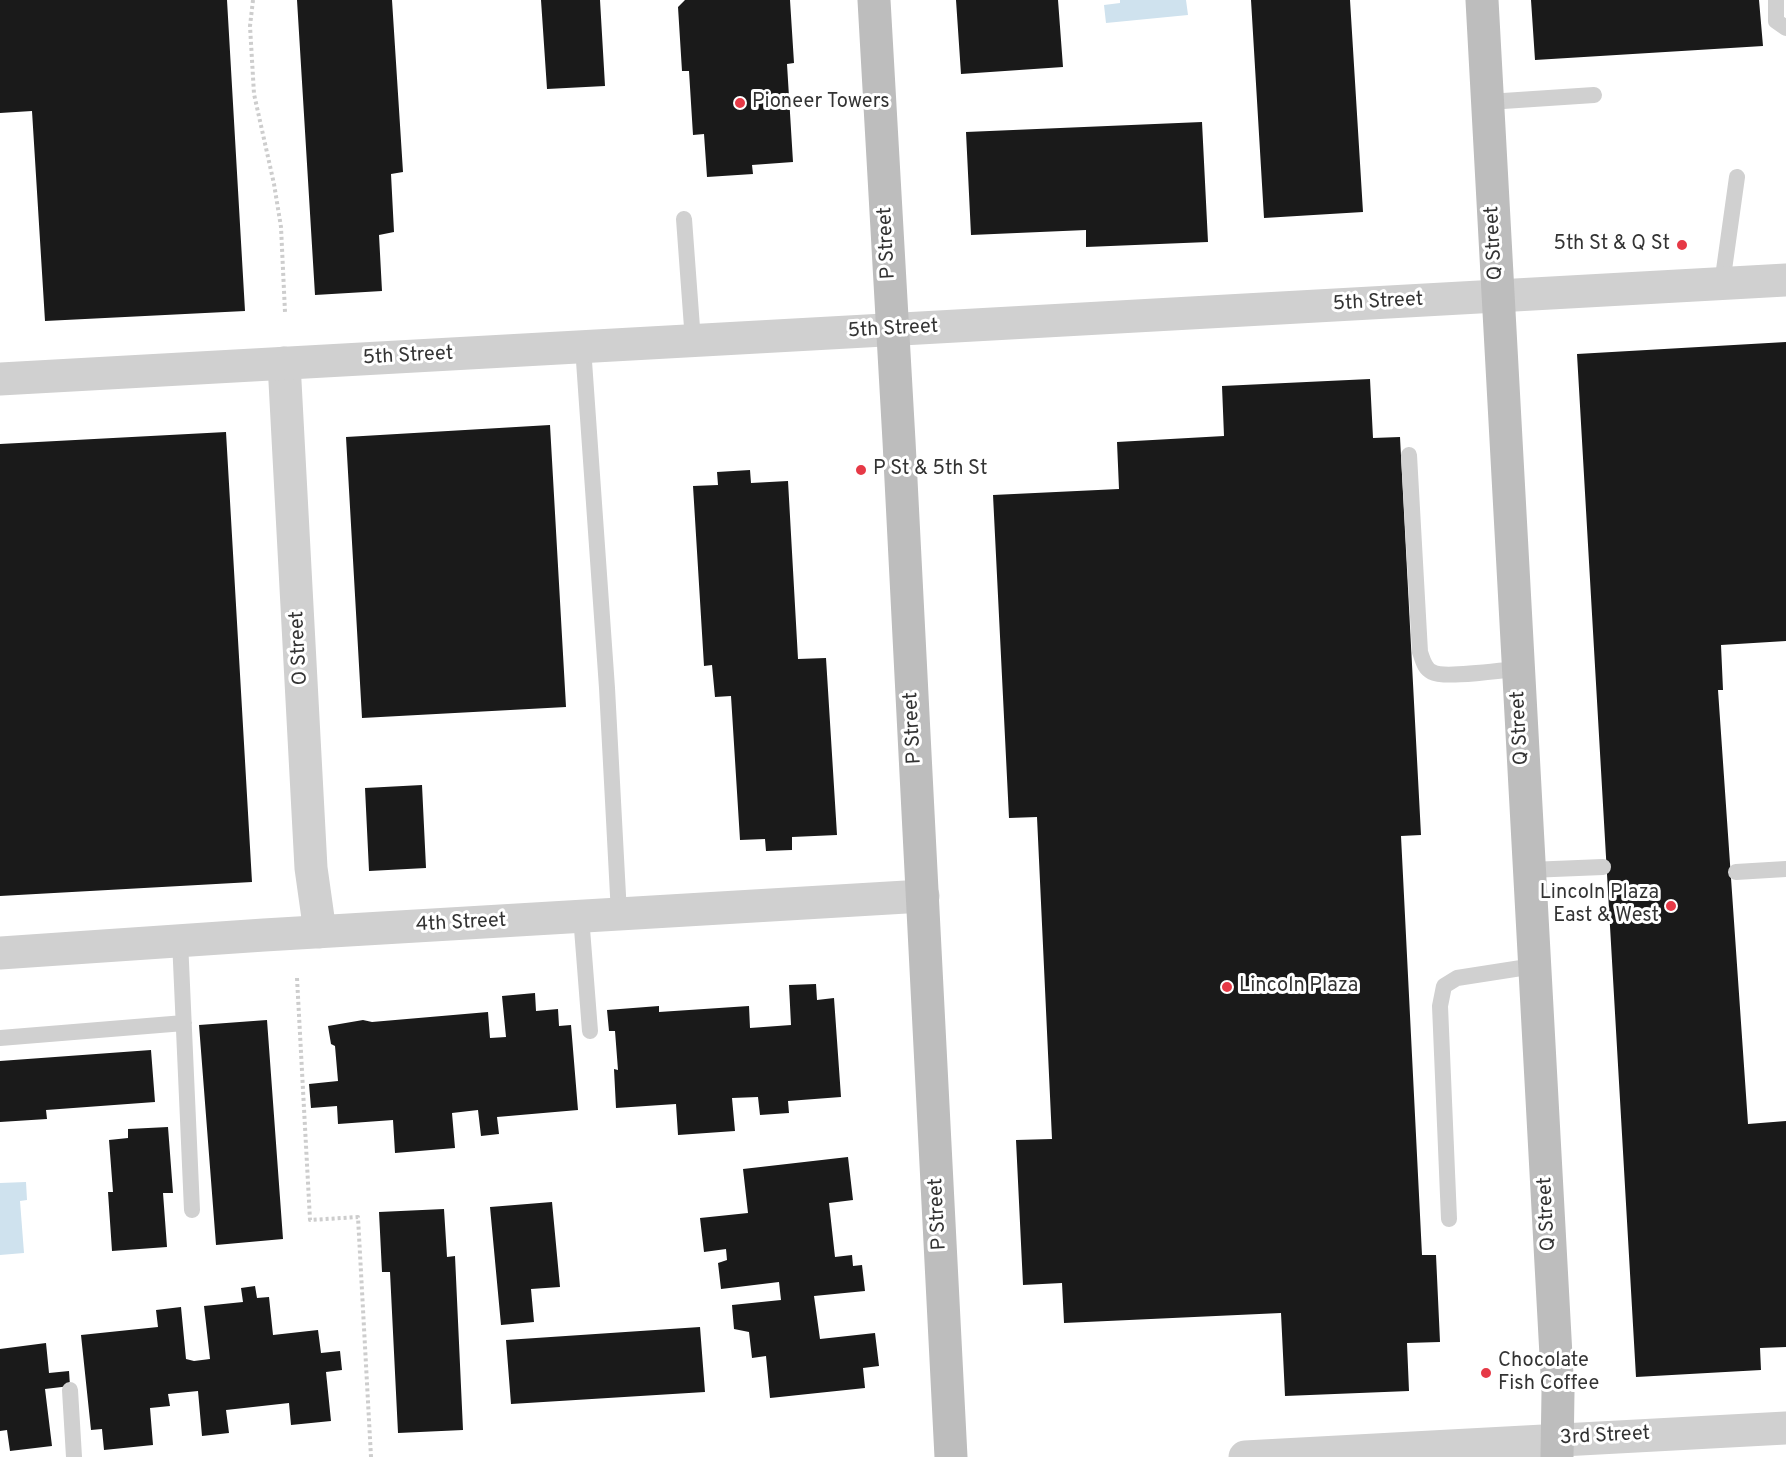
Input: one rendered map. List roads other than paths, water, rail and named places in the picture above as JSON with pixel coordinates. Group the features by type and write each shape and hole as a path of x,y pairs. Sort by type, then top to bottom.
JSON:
{"main road":[{"name":"P Street","path":"874,0 951,1457"},
{"name":"Q Street","path":"1482,0 1558,1395 1557,1448"}],"street":[{"name":"5th Street","path":"0,379 1786,280"},
{"name":"O Street","path":"284,363 310,857 320,932"},
{"name":"4th Street","path":"0,953 180,940 923,896"},
{"name":"3rd Street","path":"1245,1457 1557,1448 1786,1428"}],"lane":[{"path":"1776,0 1776,21 1786,28"},
{"path":"1488,102 1594,95"},
{"path":"1722,284 1737,177"},
{"path":"684,219 693,341"},
{"path":"583,347 607,688 619,914"},
{"path":"1408,455 1419,652 1426,668 1434,674 1518,669"},
{"path":"1529,870 1603,867"},
{"path":"1736,872 1786,869"},
{"path":"581,916 590,1031"},
{"path":"180,940 192,1210"},
{"path":"1449,1219 1440,1006 1444,986 1457,978 1534,966"},
{"path":"0,1038 184,1023"},
{"path":"70,1390 74,1457"}],"water":[{"path":"1120,0 1186,0 1188,15 1106,23 1104,5 1120,3"},
{"path":"26,1182 27,1200 20,1201 24,1253 0,1255 0,1183"}],"place":[{"name":"Pioneer Towers","path":"740,103"},
{"name":"5th St & Q St","path":"1682,245"},
{"name":"P St & 5th St","path":"861,470"},
{"name":"Lincoln Plaza East & West","path":"1671,906"},
{"name":"Lincoln Plaza","path":"1227,987"},
{"name":"Chocolate Fish Coffee","path":"1486,1373"}]}
